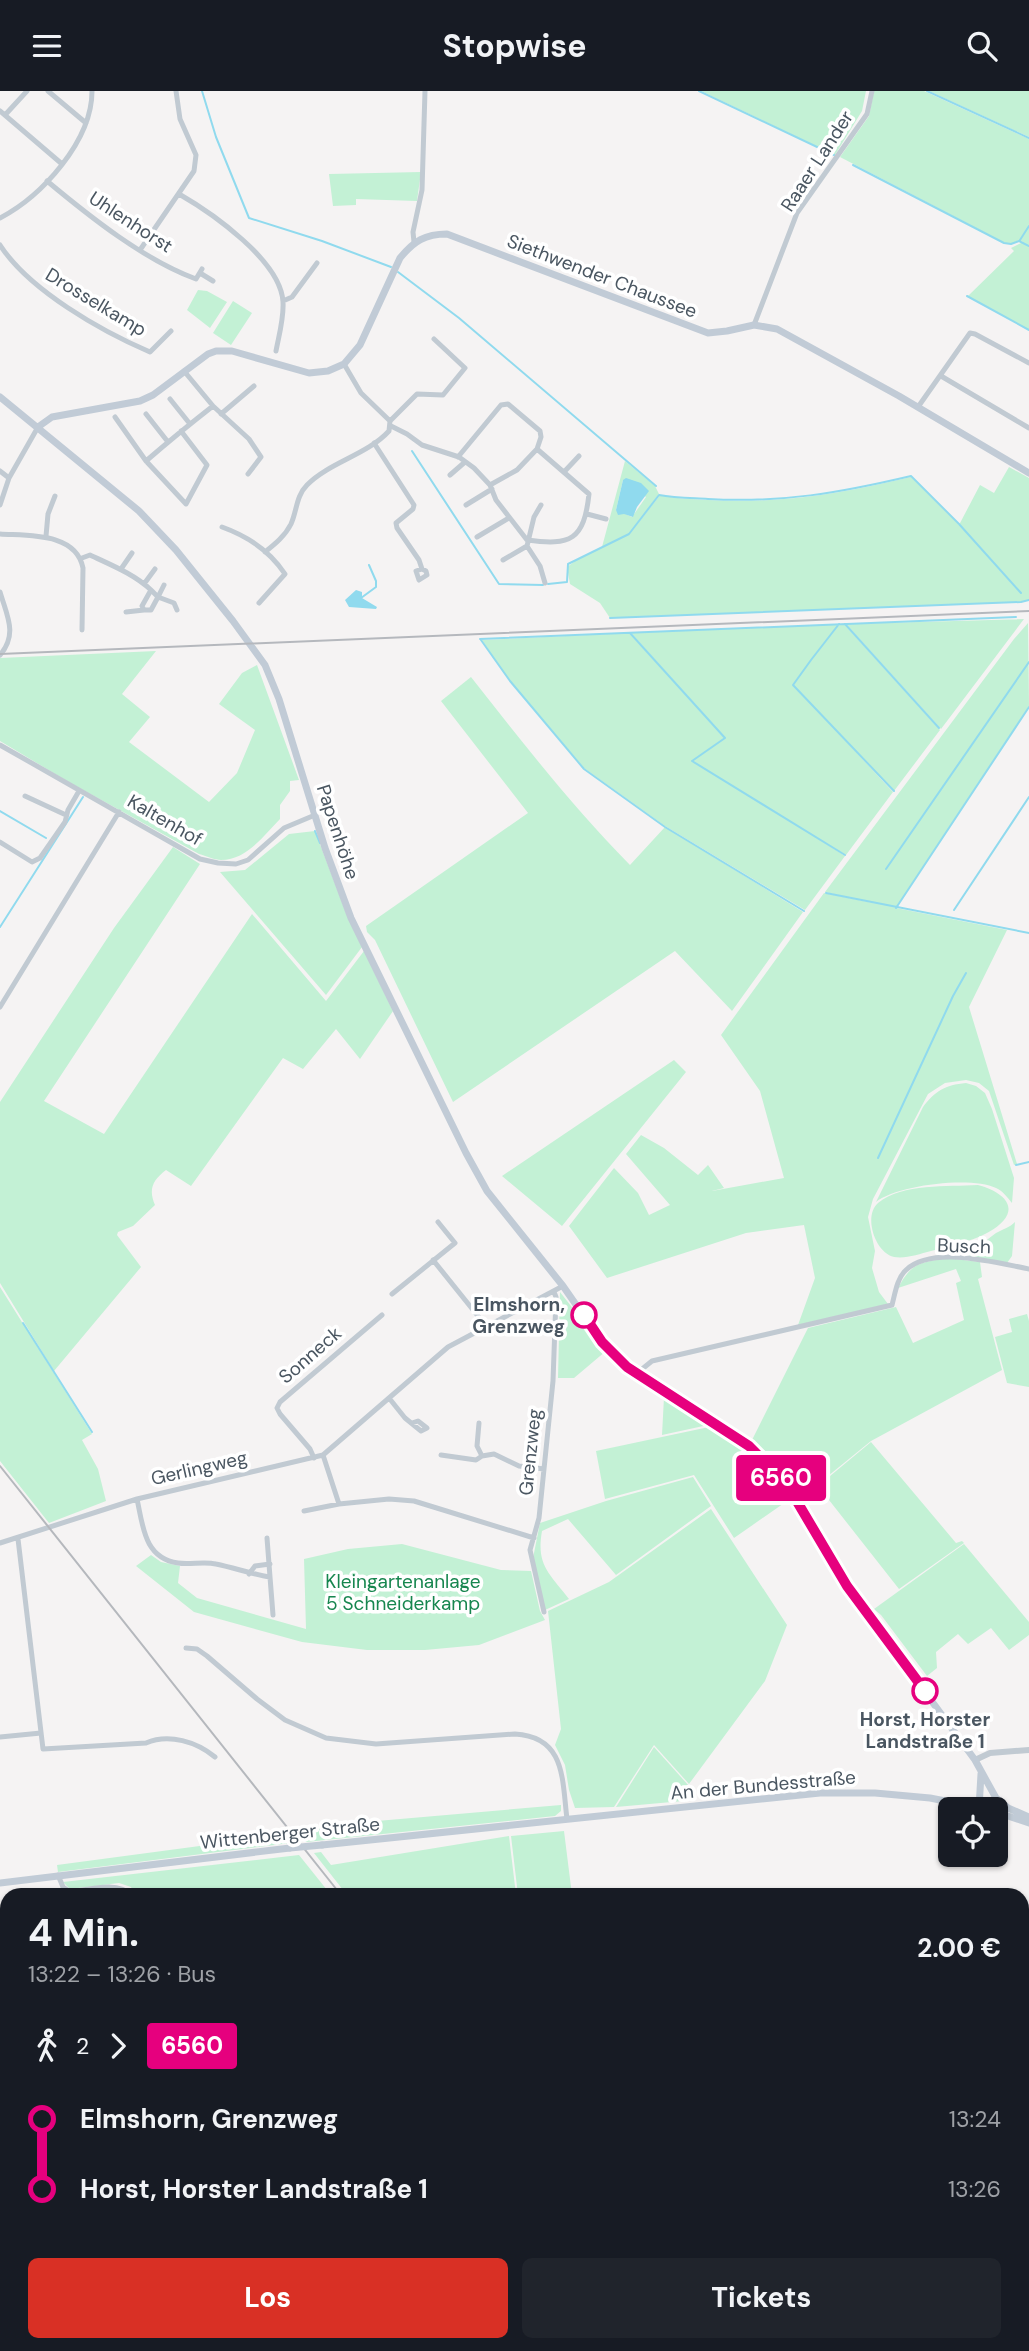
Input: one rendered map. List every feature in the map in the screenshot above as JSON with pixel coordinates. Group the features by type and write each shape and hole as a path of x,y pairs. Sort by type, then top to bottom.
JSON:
{"main road":[{"name":"Siethwender Chaussee","path":"414,242 433,234 447,235 708,333 754,325 777,329 918,407 1029,473"},
{"path":"38,427 52,417 140,401 153,395 208,354 216,351 232,351 309,373 328,371 344,364 360,345 400,258 414,242"},
{"name":"Papenhöhe","path":"0,397 139,510 176,550 251,643 265,665 279,699 351,918 487,1191 618,1360 749,1446 778,1475 792,1493 847,1586 975,1760 996,1798 1008,1808 1029,1817"},
{"path":"981,1773 982,1797"},
{"name":"An der Bundesstraße","path":"583,1817 820,1793 875,1793 938,1801"},
{"path":"1008,1816 1029,1823"},
{"name":"Wittenberger Straße","path":"0,1883 58,1874 583,1817"}],"street":[{"path":"27,91 3,113 62,163"},
{"path":"48,91 86,123"},
{"path":"0,218 13,211 47,181 62,163 86,123 92,91"},
{"path":"140,250 194,171 196,155 180,119 176,91"},
{"path":"414,242 412,232 422,190 425,91"},
{"name":"Raaer Lander","path":"754,325 797,213 867,114 872,91"},
{"name":"Uhlenhorst","path":"47,181 96,220 140,250 188,277 196,279 201,271 213,281"},
{"path":"179,194 202,208 258,254 275,274 283,301 276,351"},
{"name":"Drosselkamp","path":"0,245 31,282 60,303 128,343 150,352 171,331"},
{"path":"283,301 292,297 317,263"},
{"path":"918,407 970,333 1029,363"},
{"path":"265,552 284,536 306,485 384,437 390,423 417,394 443,395 466,368 434,339"},
{"path":"344,364 361,393 390,423 422,445 458,457 491,487 496,500 540,566 545,583"},
{"path":"184,371 213,406 249,439 261,457 248,474"},
{"path":"941,376 1029,428"},
{"path":"221,414 254,386"},
{"path":"170,400 190,424"},
{"path":"458,457 501,405 508,404 540,431 537,449 517,470 466,505"},
{"path":"146,461 213,406"},
{"path":"146,414 168,442"},
{"path":"115,417 146,461 186,504 206,465 181,431"},
{"path":"0,505 9,478 38,427"},
{"path":"374,443 414,505 414,509 396,523 422,569"},
{"path":"503,560 527,543 556,543 573,537 583,527 587,514 589,494 537,449"},
{"path":"564,473 579,456"},
{"path":"450,475 465,462"},
{"path":"0,471 9,478"},
{"path":"46,536 48,515 55,496"},
{"path":"527,543 534,517 541,505"},
{"path":"587,514 606,519"},
{"path":"477,537 509,518"},
{"path":"222,527 244,536 265,552 287,576 259,603"},
{"path":"0,534 46,536 82,558 82,630"},
{"path":"121,569 132,553"},
{"path":"82,558 90,555 121,569 158,597 174,603 177,611"},
{"path":"144,584 155,569"},
{"path":"126,612 151,610 164,586"},
{"path":"144,610 142,606 151,590"},
{"path":"0,592 11,631 10,640 0,655"},
{"name":"Kaltenhof","path":"0,745 200,859 218,863 236,864 248,860 284,828 315,815"},
{"path":"0,842 32,862 40,859 65,822 79,791"},
{"path":"25,796 66,815"},
{"path":"0,1007 119,812"},
{"path":"392,1294 455,1243 438,1222"},
{"name":"Busch","path":"636,1374 652,1361 892,1305 905,1271 918,1262 947,1257 1029,1269"},
{"path":"433,1260 486,1326"},
{"name":"Gerlingweg","path":"0,1543 137,1499 323,1455 449,1347 563,1286"},
{"name":"Grenzweg","path":"544,1612 530,1551 539,1518 553,1381 554,1292"},
{"name":"Sonneck","path":"314,1458 310,1449 277,1408 280,1402 382,1315"},
{"path":"389,1398 412,1423"},
{"path":"479,1423 477,1445 482,1456"},
{"path":"441,1455 476,1460 494,1454 519,1466 544,1469"},
{"path":"323,1455 339,1504"},
{"path":"137,1499 148,1544 163,1559 177,1563 214,1563 249,1574 270,1577"},
{"path":"304,1511 389,1499 414,1501 534,1538"},
{"path":"267,1538 273,1615"},
{"path":"18,1539 43,1749 146,1743 156,1739 170,1739 198,1745 215,1757"},
{"path":"249,1574 255,1566 270,1564"},
{"path":"186,1648 197,1649 207,1656 285,1720 326,1738 376,1744 515,1734 535,1737 549,1746 558,1759 567,1819"},
{"path":"0,1737 41,1733"},
{"path":"975,1760 990,1753 1029,1750"},
{"path":"58,1874 65,1888"}],"green space":[{"path":"701,91 866,91 862,111 835,155"},
{"path":"874,91 924,91 1029,139 1029,330 968,296 1014,251 1011,248 1023,242 1019,240 1011,244 1005,243 840,157 869,116"},
{"path":"929,91 1029,91 1029,137"},
{"path":"421,172 417,201 356,199 356,205 333,206 329,174"},
{"path":"198,290 207,291 227,302 210,328 187,310"},
{"path":"233,301 252,313 231,345 213,333"},
{"path":"625,461 655,486 659,494 629,535 660,495 735,501 786,499 835,493 911,477 959,525 980,485 994,493 1009,467 1029,478 1029,600 1021,602 610,618 600,603 570,584 567,567 602,547","holes":["623,480 646,497 632,517 616,510"]},
{"path":"1024,619 941,729 846,624"},
{"path":"1028,623 1029,706 896,908 1007,930 969,1007 1017,1164 1014,1165 989,1091 979,1083 966,1080 945,1083 928,1094 873,1199 868,1217 875,1251 872,1268 879,1292 888,1304 798,1325 815,1278 804,1225 746,1233 607,1278 569,1226 614,1168 638,1193 649,1215 670,1205 626,1154 641,1135 664,1148 698,1175 708,1165 724,1188 712,1191 784,1178 760,1091 721,1035 824,893 878,904 825,892"},
{"path":"844,624 940,730 894,791 841,736 893,792 846,855 814,836 845,856 805,910 665,826 584,768 510,681 482,640 629,633 700,710 631,633"},
{"path":"156,651 122,694 150,717 129,742 209,802 237,773 255,730 219,704 242,673 257,665 299,780 290,781 290,791 280,805 280,819 239,856 221,860 199,854 0,741 0,658"},
{"path":"471,677 568,797 630,865 665,827 803,912 732,1011 675,951 453,1102 366,926 528,813 441,701"},
{"path":"315,831 362,947 326,995 220,872 245,870 289,834"},
{"path":"173,847 200,864 44,1101 104,1134 252,914 326,1001 364,951 393,1011 360,1059 336,1029 303,1069 283,1058 191,1186 166,1170 158,1177 152,1190 155,1205 133,1226 118,1232 117,1235 141,1267 54,1371 0,1283 0,1102 114,928"},
{"path":"674,1060 686,1072 562,1226 502,1176"},
{"path":"966,1083 985,1093 992,1109 1014,1178 1012,1203 996,1188 970,1183 917,1187 886,1196 876,1202 923,1107 941,1090"},
{"path":"978,1185 998,1194 1008,1205 1005,1219 998,1226 974,1239 917,1255 894,1257 881,1249 871,1225 878,1203 912,1189"},
{"path":"1015,1222 1012,1256 1007,1263 969,1256 996,1233"},
{"path":"947,1258 980,1262 982,1277 978,1279 1002,1370 871,1441 801,1498 779,1468 751,1442 808,1328 896,1307 913,1343 964,1320 956,1283 961,1281 956,1269 898,1288 913,1268"},
{"path":"0,1287 92,1434 82,1440 98,1469 106,1501 49,1523 0,1461"},
{"path":"560,1292 606,1351 574,1378 558,1378"},
{"path":"1027,1314 1029,1387 1007,1383 995,1337 1012,1332 1009,1319"},
{"path":"664,1397 708,1425 662,1435"},
{"path":"709,1427 754,1458 773,1476 790,1499 734,1538 694,1475 605,1499 596,1451"},
{"path":"871,1442 956,1543 964,1543 899,1589 818,1486"},
{"path":"693,1477 711,1506 616,1575 568,1519 542,1531 543,1561 550,1575 569,1599 545,1610 533,1558 540,1523"},
{"path":"711,1509 787,1625 765,1681 689,1784 654,1745 614,1807 575,1808 565,1765 555,1745 561,1729 548,1611 609,1582"},
{"name":"Kleingartenanlage 5 Schneiderkamp","path":"402,1544 501,1570 531,1571 540,1611 545,1620 479,1645 425,1650 367,1650 302,1642 194,1612 136,1566 151,1555 161,1562 180,1566 178,1583 197,1598 306,1629 304,1559 348,1549"},
{"path":"964,1544 1029,1622 1029,1635 1009,1650 991,1628 968,1644 958,1634 936,1652 937,1668 927,1676 874,1609"},
{"path":"654,1747 689,1786 683,1801 616,1807"},
{"path":"561,1805 561,1811 555,1816 306,1842 296,1828"},
{"path":"564,1831 571,1888 517,1888 511,1836"},
{"path":"283,1835 290,1843 58,1872 57,1865"},
{"path":"509,1836 515,1888 342,1888 314,1853 321,1852 331,1865"},
{"path":"299,1855 325,1888 132,1888 119,1883 69,1888 63,1882"}],"water":[{"path":"626,478 641,483 649,491 633,517 618,515 616,510 623,480"},
{"path":"356,590 362,592 362,598 377,607 376,609 349,607 345,600"}],"waterway":[{"path":"202,91 216,137 249,218 391,267"},
{"path":"699,91 834,155"},
{"path":"927,91 1029,138"},
{"path":"853,165 1004,243 1019,241 1029,246"},
{"path":"1020,240 1029,226"},
{"path":"398,272 459,318 656,486"},
{"path":"967,296 1029,330"},
{"path":"412,451 499,584 543,585"},
{"path":"548,584 567,582 568,564 629,534 659,495 735,500 786,498 835,492 911,476 1021,593"},
{"path":"361,598 376,587 369,565"},
{"path":"610,618 1029,600"},
{"path":"480,639 1016,617"},
{"path":"839,624 793,685 894,791"},
{"path":"845,624 939,728"},
{"path":"630,633 725,738 692,761 845,855"},
{"path":"481,640 510,681 584,769 665,827 804,911"},
{"path":"886,869 1029,662"},
{"path":"896,908 1029,707"},
{"path":"0,927 83,797"},
{"path":"954,910 1029,797"},
{"path":"0,811 46,838"},
{"path":"315,831 320,843"},
{"path":"826,893 1029,933"},
{"path":"878,1158 966,973"},
{"path":"1016,1165 1029,1162"},
{"path":"23,1323 92,1432"}],"railway":[{"path":"0,654 1029,611"},
{"path":"0,1466 335,1888"}],"bus line":[{"name":"6560","path":"584,1315 618,1360 761,1456 792,1493 847,1586 925,1691"}],"place":[{"name":"Elmshorn, Grenzweg","path":"584,1315"},
{"name":"Horst, Horster Landstraße 1","path":"925,1691"}]}
